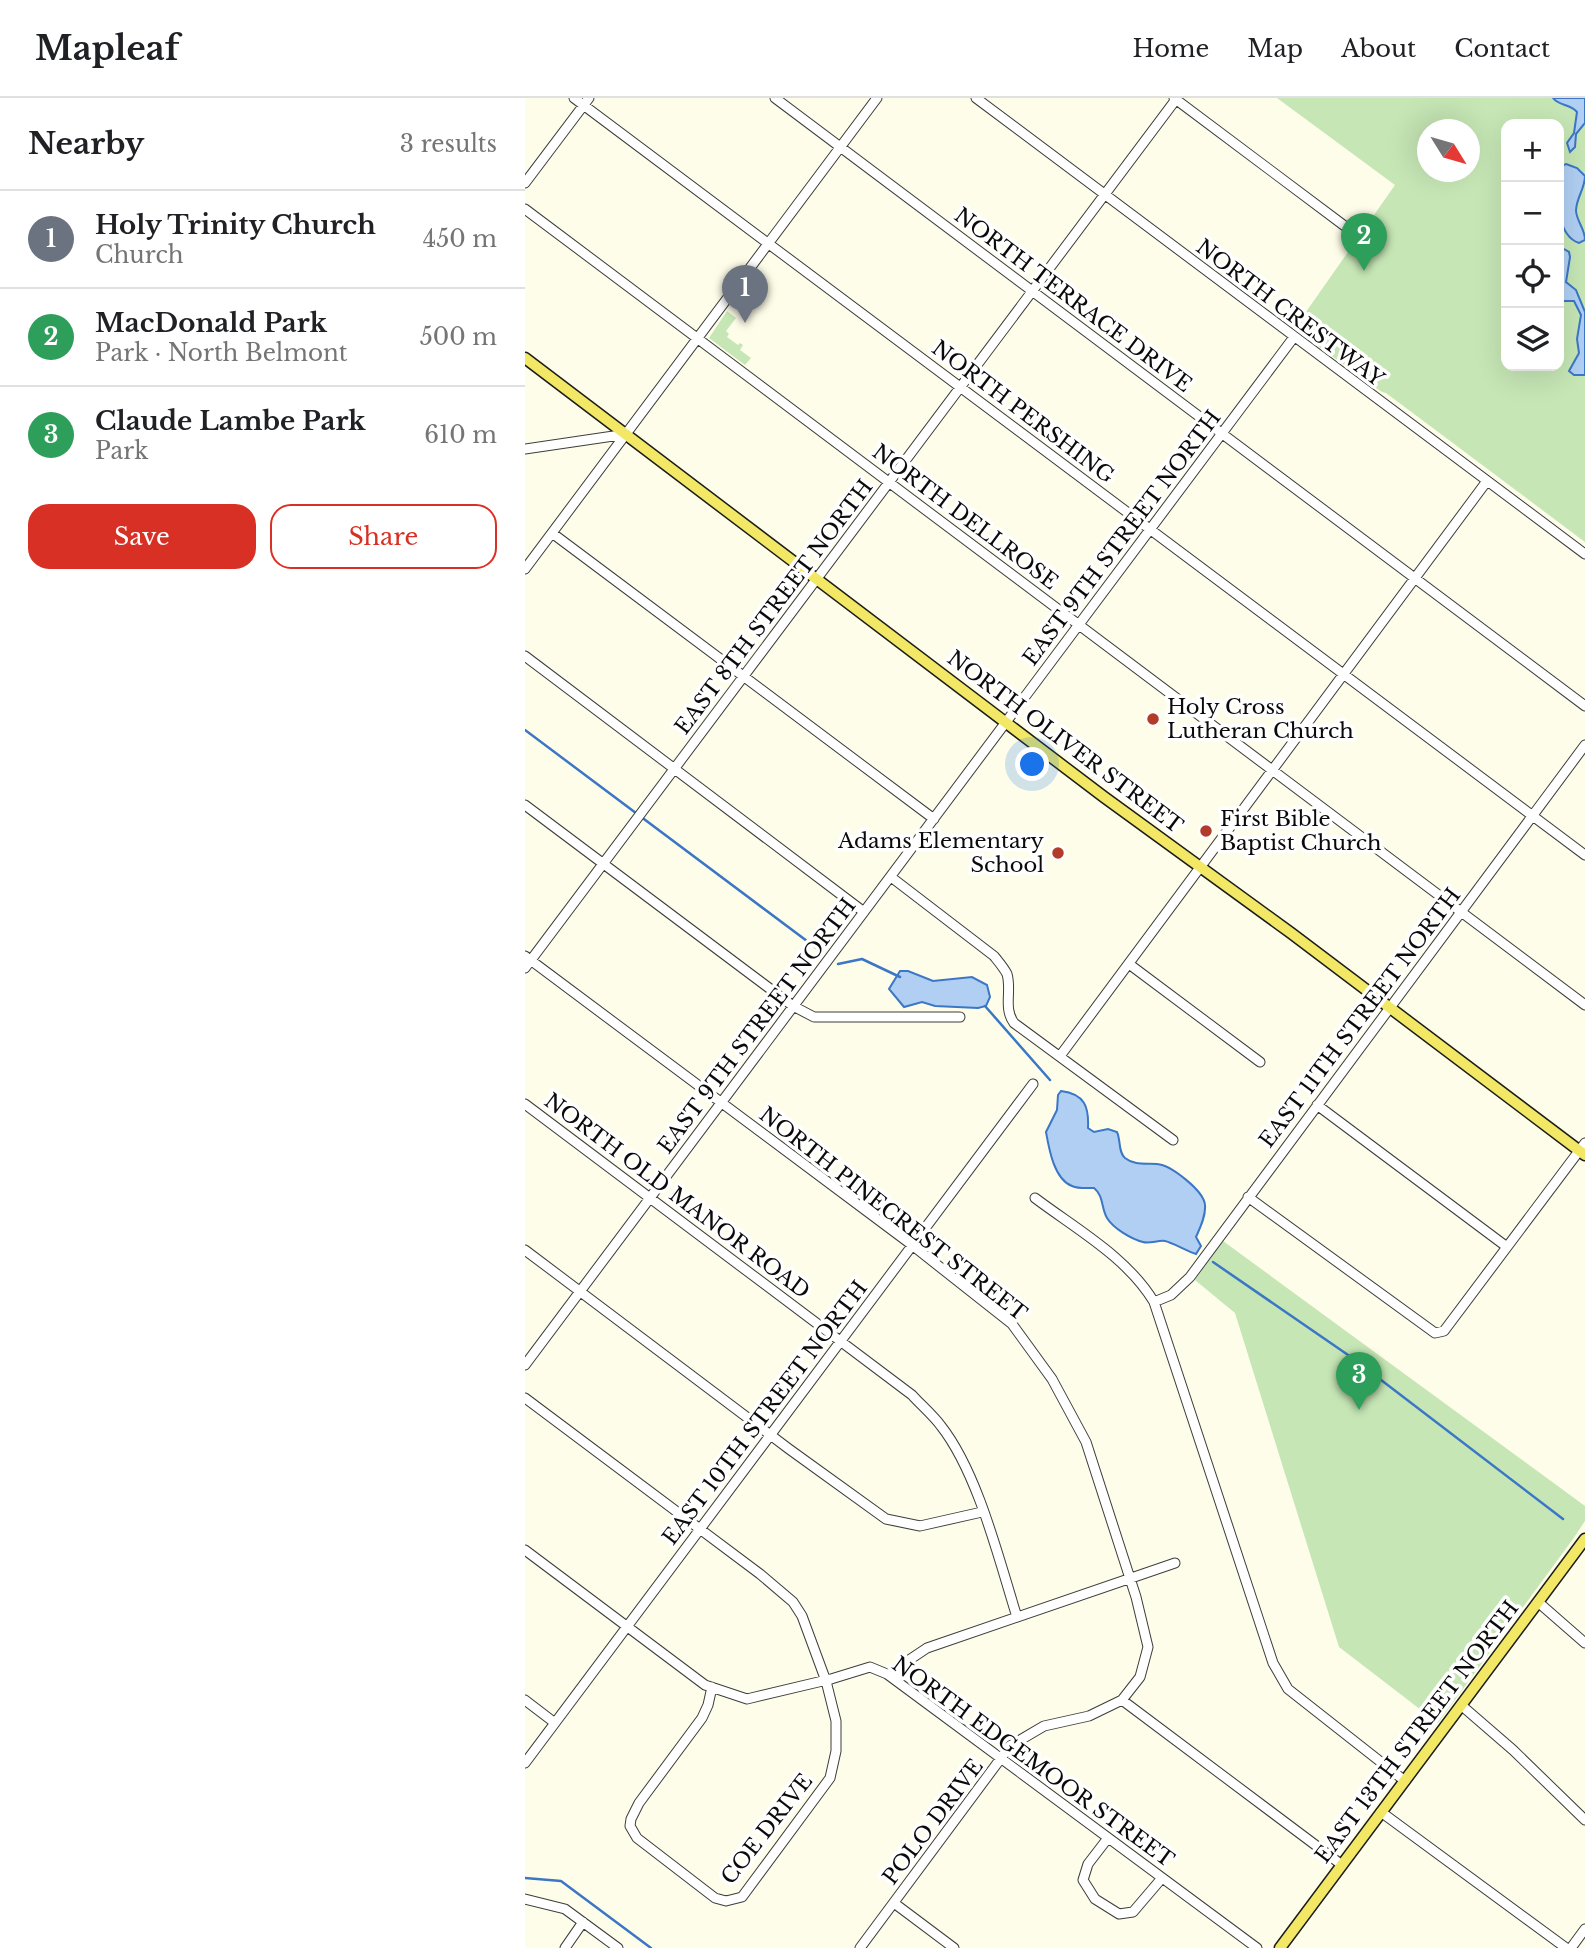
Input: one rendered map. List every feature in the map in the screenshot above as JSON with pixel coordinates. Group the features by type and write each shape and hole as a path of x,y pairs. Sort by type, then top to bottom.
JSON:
{"main road":[{"name":"NORTH OLIVER STREET","path":"525,358 1006,723 1583,1149"},
{"name":"EAST 13TH STREET NORTH","path":"1280,1948 1585,1539"}],"street":[{"name":"NORTH PERSHING","path":"574,98 586,101 768,244 1585,855"},
{"name":"NORTH TERRACE DRIVE","path":"775,98 1585,706"},
{"path":"525,569 877,98"},
{"name":"NORTH CRESTWAY","path":"976,98 1585,554"},
{"path":"1176,98 1357,236"},
{"name":"EAST 8TH STREET NORTH","path":"527,961 603,864 1176,98"},
{"path":"525,183 586,101"},
{"name":"NORTH DELLROSE","path":"525,209 1585,1005"},
{"name":"EAST 9TH STREET NORTH","path":"525,1365 1294,337"},
{"path":"525,449 627,434"},
{"path":"1060,1056 1487,481"},
{"path":"552,533 934,819"},
{"path":"525,656 864,912"},
{"name":"EAST 11TH STREET NORTH","path":"1154,1302 1181,1288 1585,746"},
{"path":"525,806 793,1006 814,1017 960,1017"},
{"path":"891,877 994,956 1006,972 1009,1017 1014,1023 1173,1140"},
{"name":"NORTH PINECREST STREET","path":"527,961 912,1245 1012,1324 1052,1379 1086,1442 1130,1578 1148,1647 1140,1677 1122,1700"},
{"path":"1129,964 1260,1062"},
{"name":"EAST 10TH STREET NORTH","path":"525,1763 1033,1084"},
{"name":"NORTH OLD MANOR ROAD","path":"525,1104 912,1395 942,1427 965,1466 1017,1617"},
{"path":"1317,1105 1507,1247"},
{"path":"1248,1197 1435,1333 1439,1333 1444,1331 1583,1149"},
{"path":"1035,1198 1123,1264 1137,1277 1154,1302 1273,1663 1288,1689 1405,1780"},
{"path":"525,1250 885,1519 921,1526 982,1512"},
{"path":"525,1398 701,1529 793,1602 802,1616 826,1681"},
{"name":"NORTH EDGEMOOR STREET","path":"525,1550 705,1685 747,1699 826,1681 870,1667 893,1678 1257,1948"},
{"path":"893,1678 909,1660 927,1648 1175,1563"},
{"path":"1538,1602 1585,1643"},
{"name":"COE DRIVE","path":"712,1687 702,1718 639,1803 630,1826 637,1838 715,1898 733,1900 742,1897 830,1779 836,1751 836,1721 826,1681"},
{"path":"525,1700 555,1723"},
{"path":"1122,1700 1342,1865"},
{"name":"POLO DRIVE","path":"860,1948 1010,1746 1044,1726 1089,1716 1122,1700"},
{"path":"1461,1705 1513,1750 1585,1820"},
{"path":"1381,1812 1568,1948 1585,1929"},
{"path":"1108,1838 1088,1864 1083,1880 1095,1899 1119,1914 1133,1912 1162,1878"},
{"path":"525,1899 565,1909 618,1948"},
{"path":"894,1903 954,1948"},
{"path":"565,1948 583,1922"}],"green space":[{"path":"1277,98 1585,98 1585,542 1386,393 1294,329 1395,185"},
{"path":"727,311 736,318 726,331 729,334 727,337 738,345 743,345 740,350 751,358 745,365 709,338"},
{"path":"1223,1241 1585,1506 1585,1521 1573,1539 1438,1723 1339,1647 1235,1313 1195,1280"}],"water":[{"path":"1553,98 1585,98 1585,123 1576,134 1575,147 1570,152 1567,143 1574,133 1577,112"},
{"path":"1564,165 1577,168 1585,176 1576,206 1585,240 1579,243 1571,238 1564,228"},
{"path":"1564,249 1569,252 1570,257 1566,282 1576,290 1585,312 1585,375 1574,375 1569,371 1579,353 1577,339 1581,315 1574,301 1564,301"},
{"path":"900,971 908,971 933,981 972,977 987,985 990,997 986,1006 978,1008 935,1006 922,1002 904,1007 889,989"},
{"path":"1061,1091 1075,1095 1084,1103 1088,1114 1088,1128 1094,1132 1108,1129 1117,1132 1121,1153 1129,1161 1163,1165 1186,1180 1199,1193 1205,1209 1196,1237 1201,1246 1196,1254 1165,1241 1138,1241 1128,1236 1113,1226 1107,1218 1094,1188 1075,1187 1061,1177 1053,1163 1046,1132 1057,1110 1058,1095"}],"waterway":[{"path":"525,730 819,950"},
{"path":"838,964 862,959 900,977"},
{"path":"985,1006 1050,1080"},
{"path":"1213,1262 1351,1357 1563,1519"},
{"path":"525,1878 561,1881 651,1948"}],"place":[{"name":"MacDonald Park","path":"1364,271"},
{"name":"Holy Trinity Church","path":"745,323"},
{"name":"Holy Cross Lutheran Church","path":"1153,719"},
{"name":"First Bible Baptist Church","path":"1206,831"},
{"name":"Adams Elementary School","path":"1058,853"},
{"name":"Claude Lambe Park","path":"1359,1410"}]}
